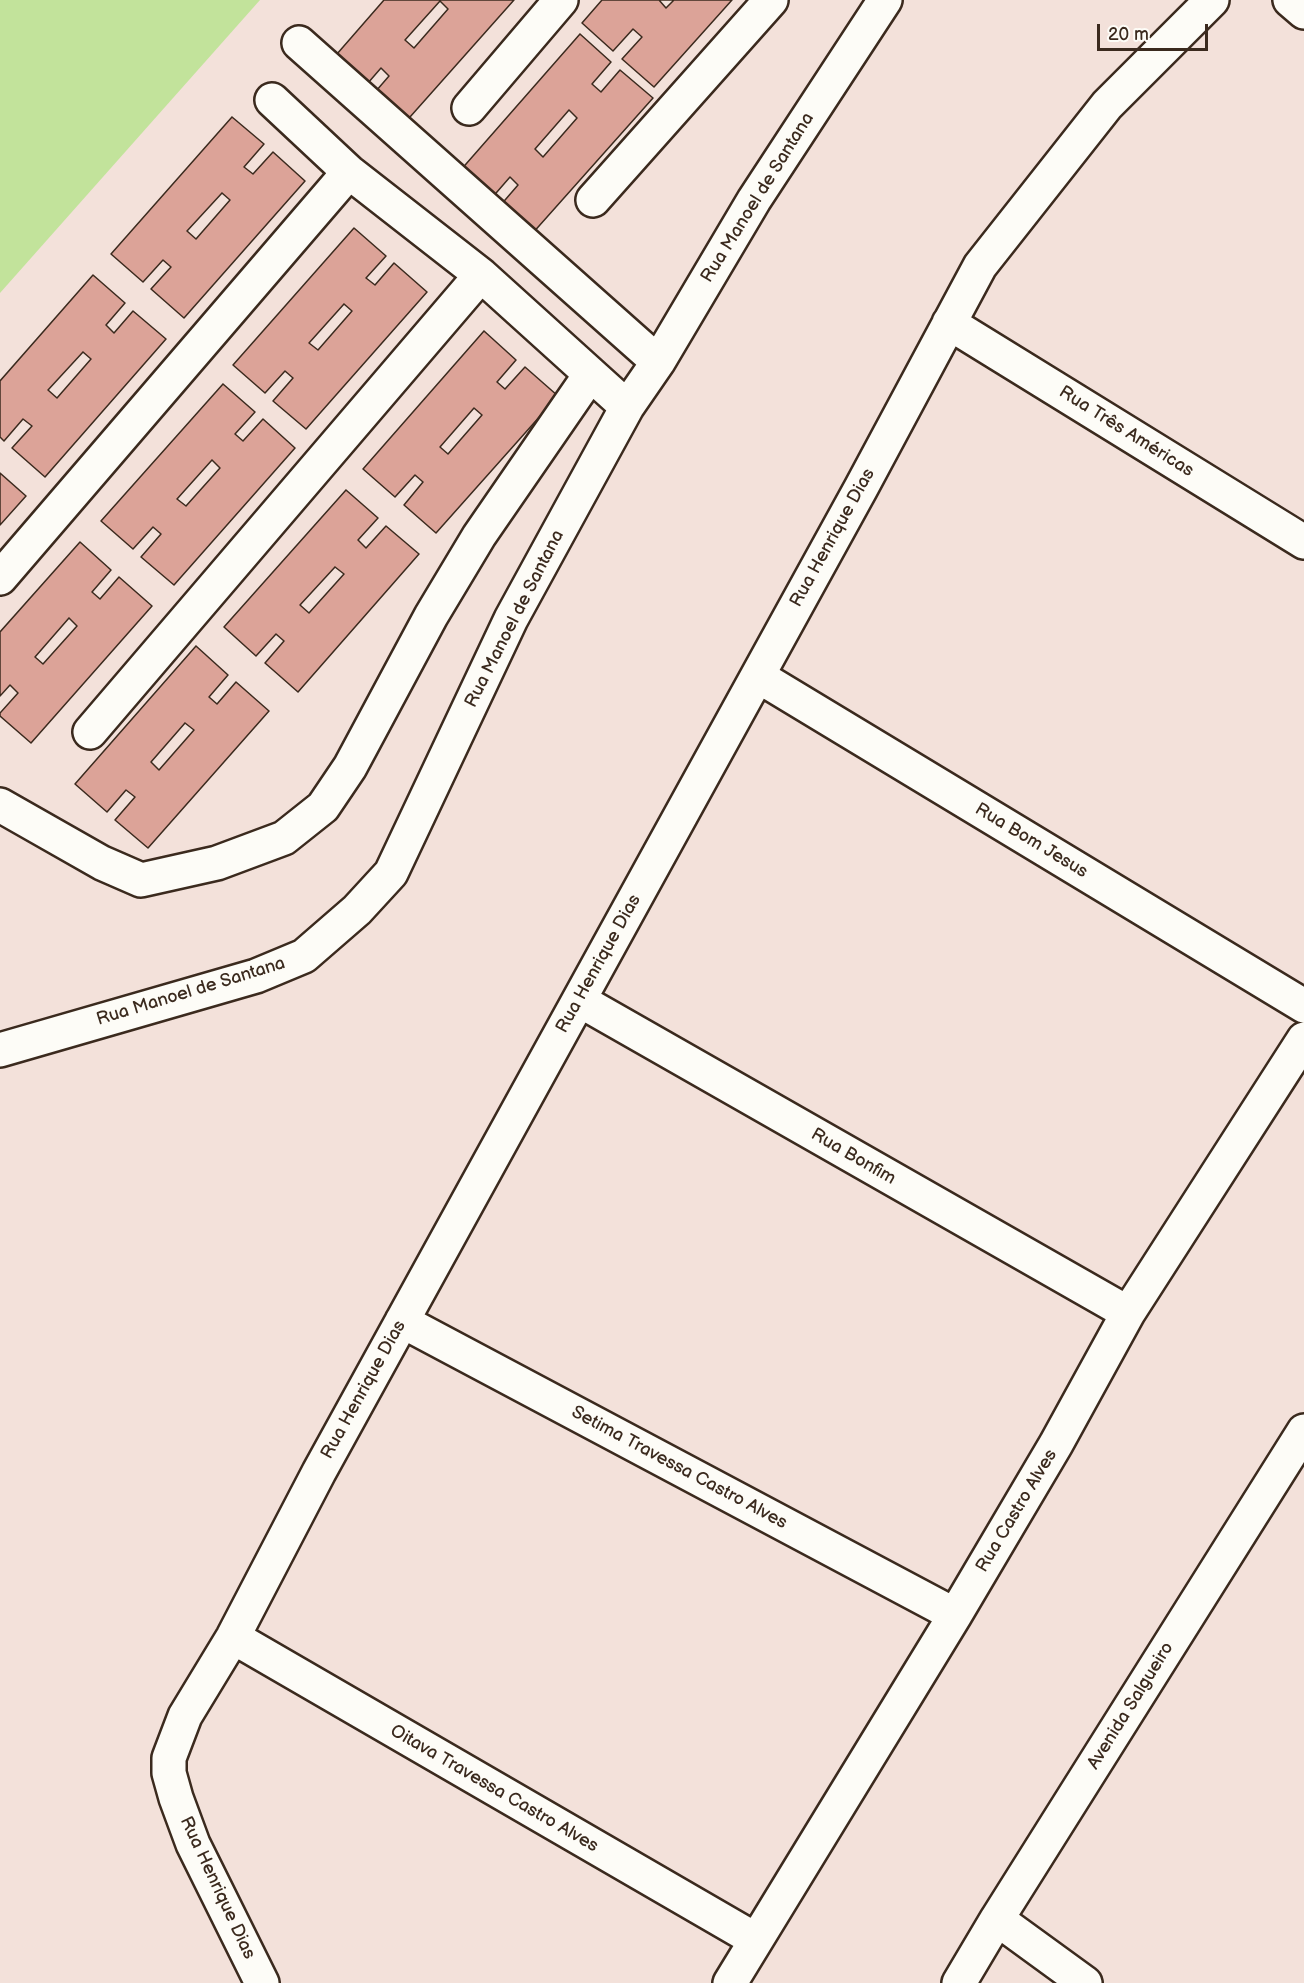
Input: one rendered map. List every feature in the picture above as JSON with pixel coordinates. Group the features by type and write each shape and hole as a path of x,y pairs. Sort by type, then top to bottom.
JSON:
{"street":[{"path":"469,108 561,0"},
{"path":"593,200 771,0"},
{"name":"Rua Manoel de Santana","path":"0,1050 256,976 304,956 357,910 391,873 511,619 627,407 658,362 754,200 885,0"},
{"name":"Rua Henrique Dias","path":"262,1983 193,1844 169,1773 169,1758 185,1716 232,1637 402,1321 861,488 980,266 1107,105 1212,0"},
{"path":"1290,0 1304,12"},
{"path":"299,44 658,362"},
{"path":"272,100 349,172 481,275 627,407"},
{"path":"0,578 349,172"},
{"path":"90,732 481,275"},
{"name":"Rua Três Américas","path":"949,323 1304,542"},
{"path":"0,805 102,863 141,880 217,863 284,838 323,807 350,767 431,616 473,546 590,375"},
{"name":"Rua Bom Jesus","path":"758,676 1304,1006"},
{"name":"Rua Bonfim","path":"579,1000 1128,1313"},
{"name":"Rua Castro Alves","path":"730,1983 955,1615 1056,1444 1128,1313 1304,1039"},
{"name":"Setima Travessa Castro Alves","path":"402,1321 955,1615"},
{"name":"Avenida Salgueiro","path":"959,1983 1304,1431"},
{"name":"Oitava Travessa Castro Alves","path":"232,1637 756,1940"},
{"path":"998,1919 1085,1983"}],"green space":[{"path":"0,0 260,0 0,293"}],"building":[{"path":"384,0 514,0 402,126 370,98 389,76 381,68 361,91 330,62"},
{"path":"602,0 732,0 654,87 622,59 642,37 633,29 613,51 582,23"},
{"path":"659,0 674,0 666,8"},
{"path":"440,1 448,9 414,48 405,40"},
{"path":"580,34 611,62 592,84 601,92 620,70 653,98 531,235 499,207 518,185 510,177 490,200 459,172"},
{"path":"569,110 577,118 543,157 535,149"},
{"path":"232,117 264,144 244,167 253,174 273,152 305,181 184,318 151,289 171,267 163,260 143,282 111,254"},
{"path":"222,193 230,200 196,239 187,231"},
{"path":"354,228 386,256 366,278 375,285 394,263 427,292 306,429 273,401 293,378 285,371 265,393 233,365"},
{"path":"93,275 125,303 106,325 114,333 133,311 166,339 45,477 12,448 32,426 23,419 4,441 0,437 0,381"},
{"path":"344,304 352,311 318,350 309,343"},
{"path":"484,331 516,360 497,382 505,389 525,367 558,396 436,533 404,505 423,482 415,475 395,497 363,469"},
{"path":"83,352 91,359 57,398 48,390"},
{"path":"223,384 255,412 235,434 243,441 263,419 295,448 174,585 141,557 161,534 153,527 133,549 101,521"},
{"path":"474,408 482,415 448,454 440,447"},
{"path":"212,460 220,468 186,506 177,499"},
{"path":"0,473 26,496 0,525"},
{"path":"346,490 378,518 358,540 366,548 386,526 419,554 298,692 265,663 284,641 276,634 256,656 224,627"},
{"path":"80,542 111,570 92,592 100,599 119,577 152,606 31,743 0,716 0,713 18,693 10,685 0,696 0,632"},
{"path":"335,567 344,574 309,613 300,605"},
{"path":"69,618 77,626 43,664 35,657"},
{"path":"196,646 228,675 209,697 217,704 236,682 269,711 148,848 115,820 135,797 126,790 107,812 75,784"},
{"path":"185,723 194,730 159,770 151,762"}]}
